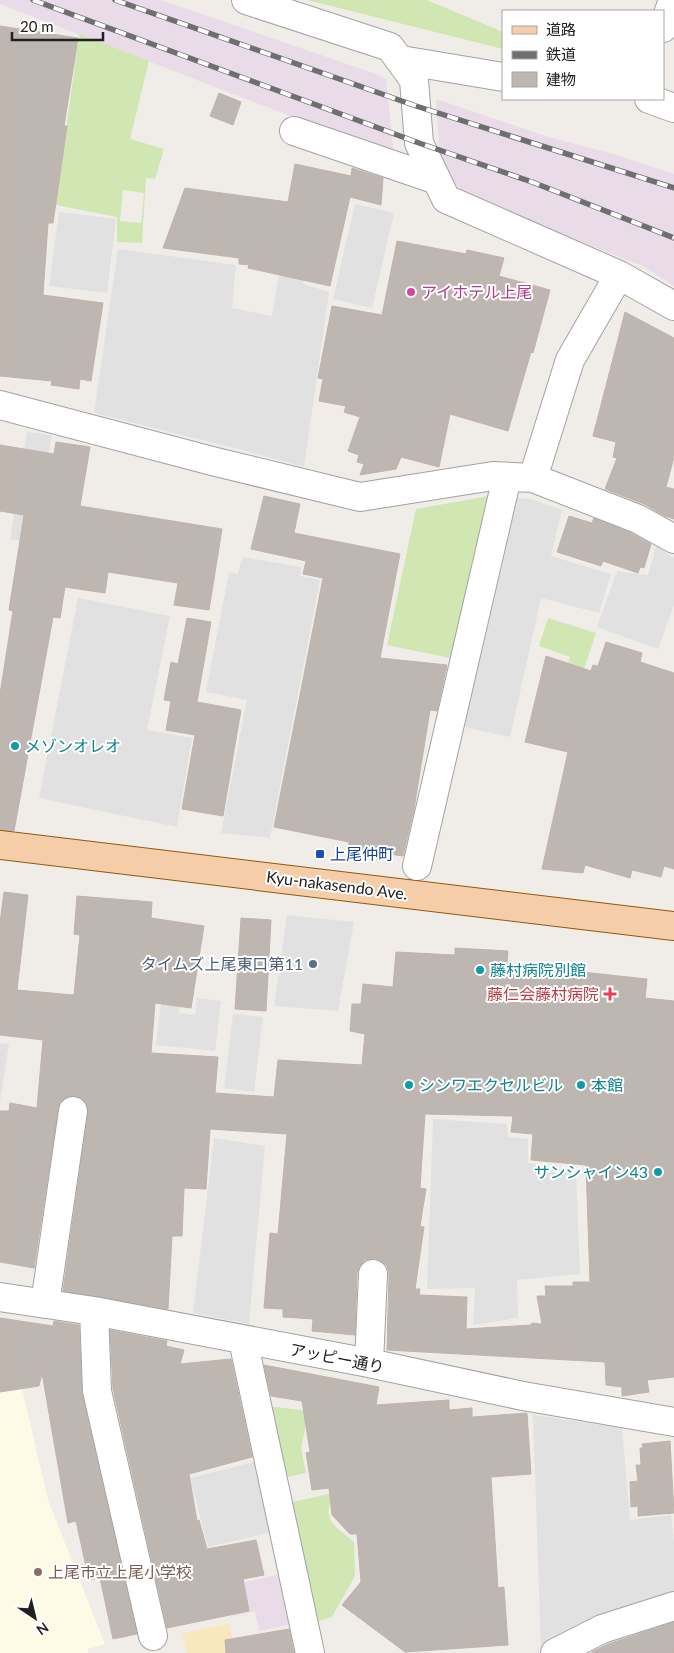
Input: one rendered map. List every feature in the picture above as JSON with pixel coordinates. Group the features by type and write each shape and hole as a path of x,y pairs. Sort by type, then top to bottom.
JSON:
{"main road":[{"name":"Kyu-nakasendo Ave.","path":"0,845 674,926"}],"street":[{"path":"246,0 390,47 414,80 419,143 446,198 618,276 674,306"},
{"path":"664,25 673,0"},
{"path":"401,60 502,77"},
{"path":"652,100 674,108"},
{"path":"294,131 437,180"},
{"path":"417,866 520,478 570,360 618,276"},
{"path":"0,405 360,498 493,476 520,478 638,519 674,539"},
{"path":"45,1304 73,1111"},
{"path":"369,1363 373,1274"},
{"name":"アッピー通り","path":"0,1297 94,1311 369,1363 523,1396 674,1422"},
{"path":"94,1311 97,1391 153,1636"},
{"path":"243,1340 310,1653"},
{"path":"555,1653 602,1629 674,1606"}],"shaded area":[{"path":"0,0 161,0 376,74 386,79 394,156 0,4"},
{"path":"436,99 549,137 613,154 674,174 674,286 643,266 471,199 452,181 440,159"},
{"path":"292,192 318,197 303,284 329,292 304,467 94,413 118,249 236,265 232,308 272,316"},
{"path":"355,204 394,213 372,308 333,299"},
{"path":"59,212 116,219 107,293 49,286"},
{"path":"27,432 52,435 44,483 70,548 10,539"},
{"path":"511,498 531,499 562,510 551,556 611,574 599,613 541,598 510,737 460,726"},
{"path":"656,546 674,558 674,605 658,649 597,627 617,571 648,575"},
{"path":"242,557 301,567 300,576 320,580 270,838 221,833 247,700 206,692 229,572 238,574"},
{"path":"78,598 170,616 147,730 192,738 177,827 39,798"},
{"name":"タイムズ上尾東口第11","path":"287,915 354,922 338,1011 274,1006"},
{"path":"163,987 181,989 179,1013 195,1015 197,998 221,1001 215,1051 156,1045"},
{"path":"233,1014 263,1017 254,1092 224,1088"},
{"path":"0,1043 9,1044 0,1102"},
{"path":"433,1119 507,1124 508,1137 528,1139 528,1163 576,1172 580,1274 517,1280 518,1318 473,1325 475,1288 427,1289"},
{"path":"214,1138 265,1146 249,1324 193,1313"},
{"name":"上尾市立上尾小学校","path":"0,1369 19,1375 48,1500 105,1644 88,1649 88,1653 0,1653"},
{"path":"533,1415 622,1428 630,1520 671,1515 674,1541 674,1597 561,1639 541,1649"},
{"path":"258,1461 276,1531 208,1547 190,1478"},
{"path":"281,1574 292,1624 259,1631 255,1611 234,1616 228,1586"}],"green space":[{"path":"307,0 427,0 502,32 502,49"},
{"path":"79,34 149,61 130,139 164,149 155,179 146,178 142,243 117,242 117,217 56,205","holes":["123,190 144,193 141,223 120,221"]},
{"path":"489,496 455,659 387,645 416,509"},
{"path":"548,618 596,633 581,678 565,672 570,657 539,646"},
{"path":"267,1406 309,1411 301,1448 306,1473 282,1478"},
{"path":"333,1493 329,1516 335,1526 354,1542 355,1576 332,1617 312,1623 288,1503"}],"sand":[{"path":"229,1623 236,1653 187,1653 182,1634"}],"building":[{"path":"0,26 78,38 64,126 67,126 53,223 48,223 43,295 103,303 91,381 80,379 79,389 51,385 52,381 0,376"},
{"path":"219,93 241,102 233,125 210,116"},
{"path":"295,164 351,176 352,168 383,178 381,205 350,197 330,286 248,268 249,265 239,264 239,258 163,248 185,188 288,202"},
{"path":"397,241 466,254 467,250 504,258 499,276 550,290 533,353 531,352 508,431 450,414 439,467 401,457 396,469 360,475 364,464 357,462 359,455 348,451 360,417 344,412 346,406 319,401 323,379 318,378 332,306 382,315"},
{"path":"625,312 674,338 674,457 666,487 674,489 674,519 644,504 605,489 617,458 613,457 616,442 593,436"},
{"path":"56,442 90,447 80,506 222,529 209,610 174,605 178,583 108,572 105,593 65,587 60,618 53,617 14,831 0,830 0,694 13,611 9,610 24,515 0,511 0,445 54,454"},
{"path":"264,496 300,504 294,533 400,554 380,658 447,665 437,711 430,710 414,809 403,856 348,848 349,842 274,827 323,578 303,574 306,561 251,549"},
{"path":"569,516 592,523 594,518 631,533 651,544 644,568 640,567 638,573 603,561 601,566 557,552"},
{"path":"187,618 211,622 197,702 241,710 223,816 182,809 195,735 166,730 171,701 164,700 171,662 178,664"},
{"path":"606,642 642,653 640,662 674,673 674,869 664,866 661,877 632,870 630,878 585,865 583,873 542,869 568,752 525,742 546,656 591,671 593,665 598,666"},
{"path":"4,892 28,895 17,990 74,995 80,935 74,934 77,896 152,902 151,918 204,926 191,1008 155,1003 151,1053 218,1057 215,1093 274,1097 278,1060 362,1065 365,1034 350,1031 352,1004 361,1004 363,984 393,987 396,952 455,955 455,948 508,951 507,964 647,979 645,998 674,1001 674,1377 647,1380 649,1392 622,1396 622,1387 606,1385 605,1362 387,1350 389,1274 387,1266 374,1258 365,1260 357,1273 355,1335 312,1331 313,1319 283,1317 283,1309 264,1308 270,1233 278,1234 287,1134 210,1129 206,1189 184,1188 182,1236 172,1236 168,1309 63,1291 88,1113 87,1105 83,1099 76,1096 67,1097 60,1102 58,1109 34,1268 0,1262 0,1111 9,1111 10,1103 37,1108 43,1040 0,1035 0,923","holes":["425,1114 513,1116 511,1132 533,1134 531,1160 586,1165 590,1282 573,1282 573,1286 545,1286 546,1296 537,1296 542,1324 532,1323 531,1325 466,1329 467,1297 419,1295 420,1289 415,1289 424,1227 420,1226 426,1189 420,1188"]},
{"path":"241,918 271,920 266,1011 235,1009"},
{"path":"0,1318 53,1326 54,1321 79,1325 82,1394 137,1634 113,1639 100,1578 89,1580 76,1521 68,1523 42,1373 39,1386 0,1392"},
{"path":"110,1330 167,1341 166,1346 184,1350 180,1364 231,1359 252,1457 189,1474 197,1521 199,1520 207,1549 256,1540 264,1575 243,1579 249,1611 167,1628 113,1389"},
{"path":"264,1365 379,1387 376,1405 449,1400 449,1410 472,1408 472,1417 527,1413 531,1474 491,1477 498,1588 504,1587 508,1645 405,1652 342,1605 361,1582 357,1534 350,1534 332,1515 329,1488 312,1490 306,1453 310,1452 302,1401 271,1396"},
{"path":"670,1441 674,1513 638,1516 638,1506 631,1507 630,1482 638,1481 636,1465 641,1465 640,1448 643,1448 642,1444"},
{"path":"674,1622 674,1653 592,1653 608,1644"},
{"path":"289,1629 294,1653 226,1653 225,1640"}],"railway":[{"path":"33,0 419,143 532,182 674,238"},
{"path":"115,0 416,106 674,188"}],"place":[{"name":"アイホテル上尾","path":"411,292"},
{"name":"メゾンオレオ","path":"15,746"},
{"name":"上尾仲町","path":"320,854"},
{"name":"タイムズ上尾東口第11","path":"313,964"},
{"name":"藤村病院別館","path":"480,970"},
{"name":"藤仁会藤村病院","path":"610,994"},
{"name":"シンワエクセルビル","path":"409,1085"},
{"name":"本館","path":"581,1085"},
{"name":"サンシャイン43","path":"658,1172"},
{"name":"上尾市立上尾小学校","path":"38,1572"}]}
